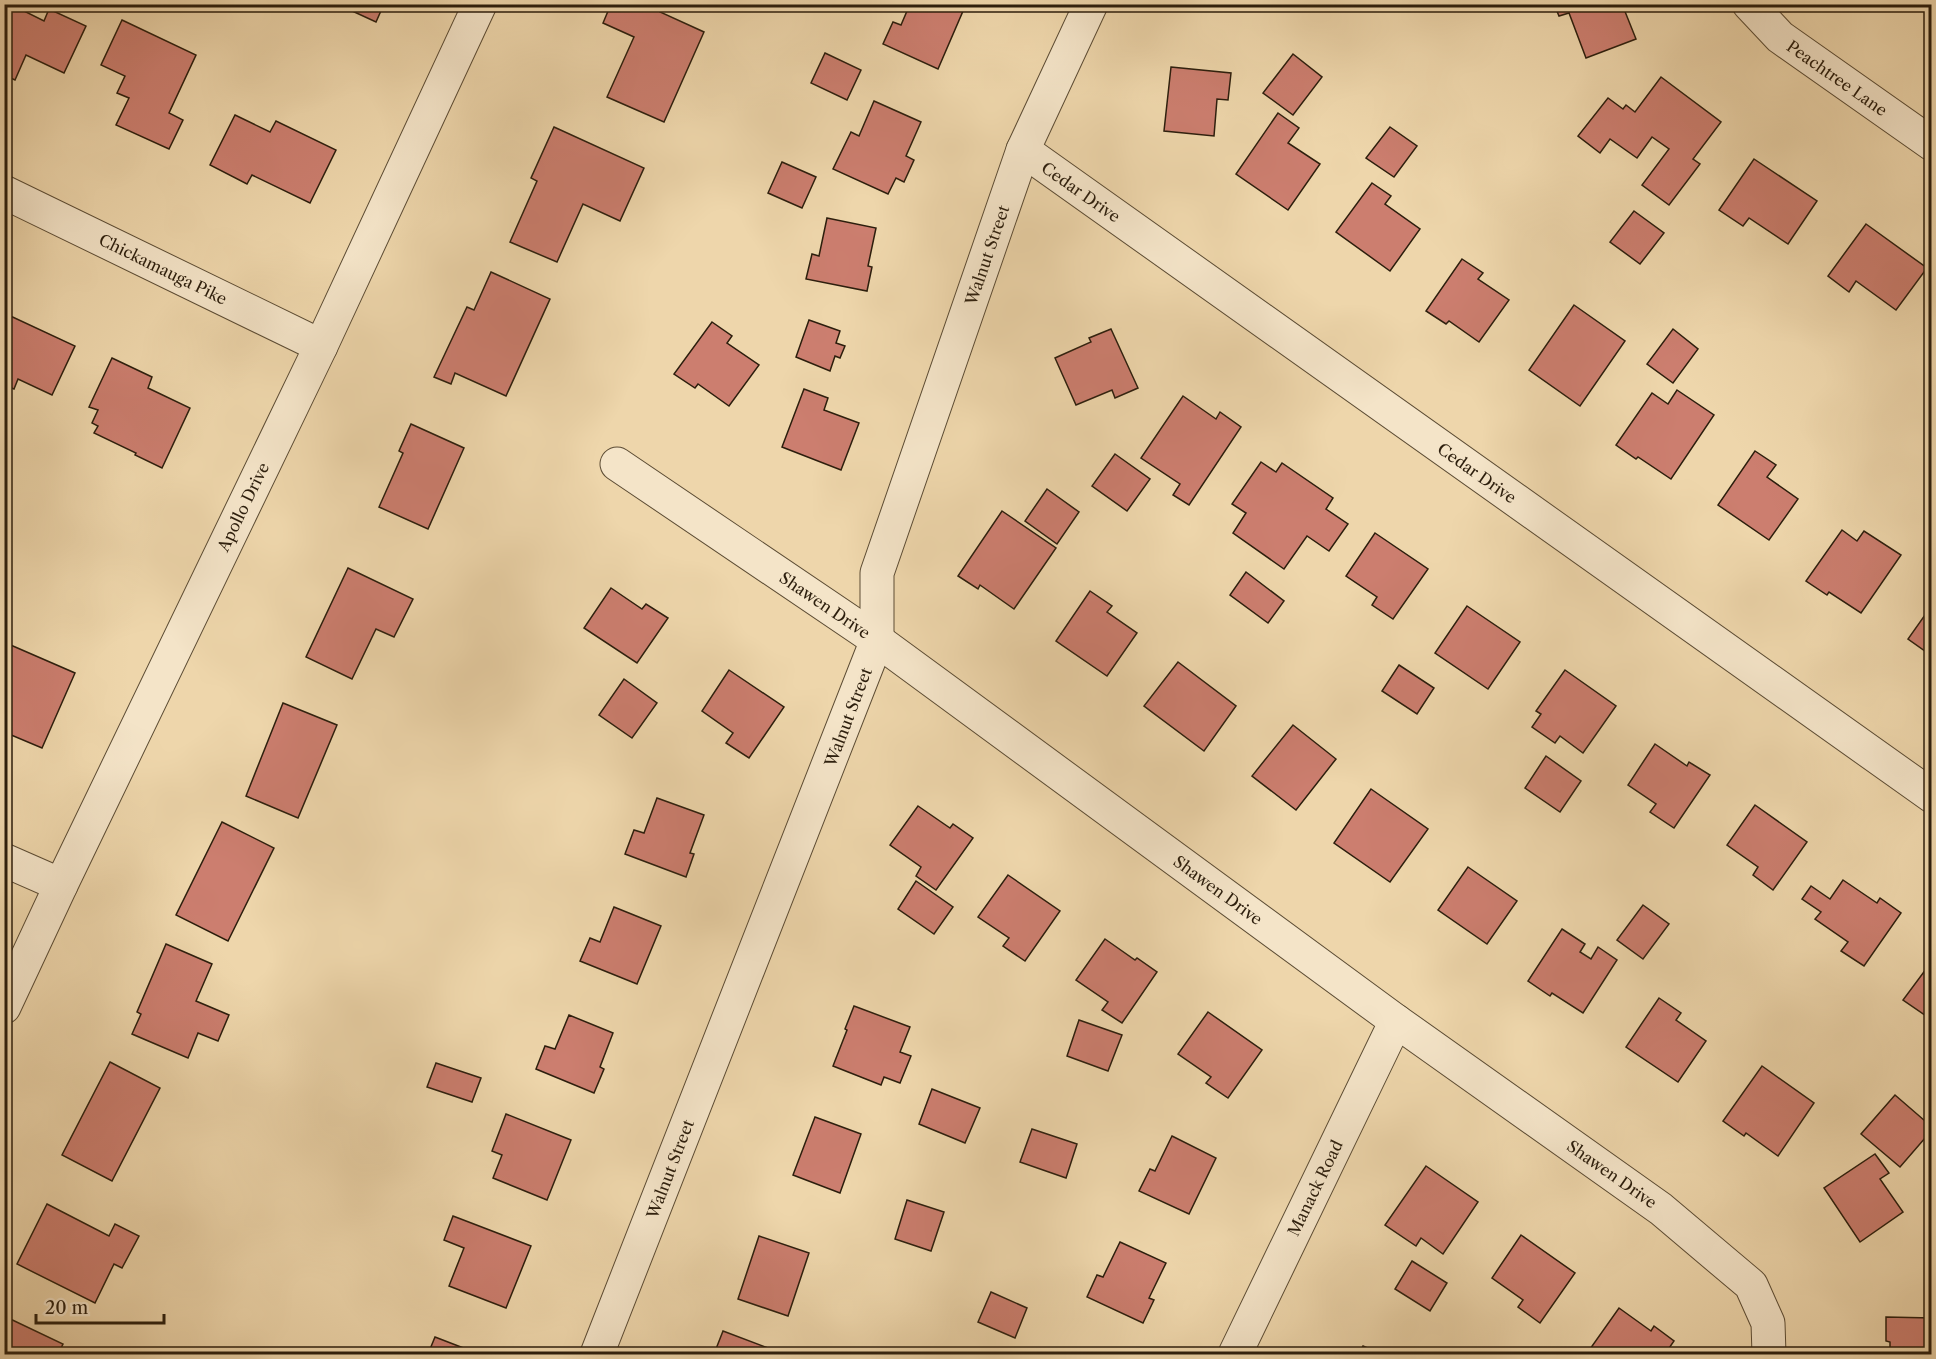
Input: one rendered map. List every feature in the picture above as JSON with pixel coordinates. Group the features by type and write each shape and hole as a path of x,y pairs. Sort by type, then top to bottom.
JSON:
{"street":[{"name":"Apollo Drive","path":"4,1007 321,346 480,4"},
{"name":"Walnut Street","path":"597,1354 878,640 877,573 1023,150 1091,4"},
{"name":"Peachtree Lane","path":"1749,4 1780,37 1932,144"},
{"name":"Cedar Drive","path":"1023,150 1932,796"},
{"name":"Chickamauga Pike","path":"4,192 321,346"},
{"name":"Shawen Drive","path":"617,464 878,640 1396,1021 1661,1209 1751,1285 1768,1323 1769,1354"},
{"path":"4,860 61,885"},
{"name":"Manack Road","path":"1235,1354 1396,1021"}],"building":[{"path":"4,4 10,4 44,21 49,9 86,26 64,73 26,55 15,80 4,75"},
{"path":"337,4 384,4 376,22"},
{"path":"611,4 664,4 660,12 704,32 664,122 607,97 634,37 603,23"},
{"path":"910,4 949,4 963,11 938,69 883,44 893,22 901,25"},
{"path":"1554,4 1622,4 1636,39 1586,58 1569,13 1559,16"},
{"path":"122,20 196,55 169,113 183,120 169,149 116,125 129,98 117,93 125,76 101,65"},
{"path":"825,53 861,70 847,100 811,83"},
{"path":"1293,54 1322,77 1293,115 1263,93"},
{"path":"1171,67 1231,73 1228,100 1217,99 1214,136 1164,131"},
{"path":"1661,77 1721,122 1693,159 1700,164 1669,205 1642,185 1669,149 1652,137 1637,158 1610,139 1600,153 1578,136 1608,98 1623,109 1626,105 1635,112"},
{"path":"874,101 921,122 906,156 914,160 904,182 896,178 888,194 833,169 851,132 859,136"},
{"path":"1278,113 1299,128 1288,143 1320,164 1288,210 1236,174"},
{"path":"235,115 270,132 276,121 336,150 310,203 252,175 247,184 210,165"},
{"path":"554,127 644,168 620,221 583,204 557,262 510,242 537,181 531,178"},
{"path":"1390,127 1417,146 1394,177 1366,158"},
{"path":"1754,159 1817,201 1788,244 1749,218 1743,226 1719,210"},
{"path":"782,162 816,177 802,208 768,193"},
{"path":"1372,183 1391,196 1385,204 1420,229 1390,271 1336,232"},
{"path":"1634,211 1664,233 1640,264 1610,242"},
{"path":"827,218 876,228 868,266 872,267 867,291 806,279 812,254 819,256"},
{"path":"1866,224 1927,268 1896,310 1856,281 1849,292 1828,276"},
{"path":"1462,259 1483,273 1478,279 1509,300 1479,342 1449,321 1446,324 1426,311"},
{"path":"491,272 550,299 506,396 455,373 451,384 434,377 467,307 474,310"},
{"path":"1574,305 1625,341 1580,406 1529,370"},
{"path":"4,313 75,346 52,395 18,379 14,389 4,385"},
{"path":"809,320 840,331 836,343 845,346 840,358 835,356 830,371 796,357"},
{"path":"712,322 732,336 727,343 759,365 729,406 698,384 695,388 674,374"},
{"path":"1111,329 1138,388 1115,398 1112,390 1076,405 1055,358 1091,342 1089,338"},
{"path":"1673,329 1698,349 1673,383 1647,364"},
{"path":"1932,347 1932,362 1925,357"},
{"path":"112,358 152,377 148,388 190,408 162,468 94,433 98,426 92,423 98,410 89,407"},
{"path":"804,389 828,398 824,410 859,423 841,470 782,447"},
{"path":"1677,390 1714,415 1671,479 1616,445 1652,393 1668,404"},
{"path":"1183,396 1216,419 1220,412 1241,427 1189,505 1173,495 1180,484 1141,458"},
{"path":"411,424 464,448 428,529 379,507 403,453 399,451"},
{"path":"1755,451 1776,465 1767,477 1798,499 1769,540 1718,505"},
{"path":"1115,454 1150,479 1127,511 1092,486"},
{"path":"1261,462 1276,472 1282,463 1333,498 1326,509 1348,524 1329,551 1307,536 1284,569 1233,533 1246,513 1232,504"},
{"path":"1047,489 1079,512 1057,544 1025,521"},
{"path":"1002,511 1056,548 1014,609 980,585 978,589 958,576"},
{"path":"1842,530 1857,541 1864,531 1901,555 1861,613 1829,592 1827,595 1806,581"},
{"path":"1375,533 1428,569 1393,619 1372,605 1377,597 1346,576"},
{"path":"348,568 413,599 394,637 376,629 352,679 306,657"},
{"path":"1246,572 1284,601 1268,623 1230,595"},
{"path":"611,588 642,609 646,604 668,618 637,663 584,628"},
{"path":"1090,591 1112,606 1107,612 1137,633 1107,676 1056,641"},
{"path":"1932,605 1932,656 1908,639"},
{"path":"1467,606 1520,642 1488,689 1435,653"},
{"path":"6,643 75,673 42,748 4,732 4,647"},
{"path":"1178,662 1236,706 1204,751 1144,706"},
{"path":"1399,665 1434,688 1417,714 1382,691"},
{"path":"729,670 784,707 749,758 726,743 733,733 702,711"},
{"path":"1565,670 1616,706 1583,753 1560,736 1555,743 1532,727 1541,714 1536,711"},
{"path":"624,679 657,703 632,738 599,715"},
{"path":"283,703 337,725 298,818 246,796"},
{"path":"1293,725 1336,759 1296,810 1252,776"},
{"path":"1655,744 1687,766 1689,762 1710,775 1674,828 1650,812 1656,804 1628,785"},
{"path":"1546,756 1581,781 1560,812 1525,788"},
{"path":"1371,789 1428,829 1390,882 1334,843"},
{"path":"657,798 704,815 690,853 694,854 686,877 625,854 634,830 644,833"},
{"path":"1755,805 1807,842 1773,890 1753,875 1758,867 1727,845"},
{"path":"918,806 950,828 953,824 973,838 936,890 916,876 921,867 890,845"},
{"path":"222,822 274,848 228,941 176,915"},
{"path":"1468,867 1517,901 1487,944 1438,910"},
{"path":"1008,875 1060,911 1025,961 1003,946 1009,938 978,917"},
{"path":"1843,880 1877,903 1880,898 1901,913 1864,966 1841,951 1848,942 1815,919 1821,912 1802,899 1811,886 1830,899"},
{"path":"916,881 953,907 934,934 898,909"},
{"path":"1643,905 1669,924 1643,959 1617,940"},
{"path":"614,907 661,926 637,984 580,961 590,938 600,942"},
{"path":"1562,929 1585,944 1580,952 1591,959 1598,947 1617,960 1583,1013 1552,993 1550,996 1528,981"},
{"path":"1105,939 1157,972 1122,1023 1102,1010 1108,1002 1076,980"},
{"path":"166,944 212,964 196,1001 229,1015 218,1041 198,1033 188,1058 132,1034 141,1014 137,1012"},
{"path":"1932,961 1932,1020 1903,1000"},
{"path":"1659,998 1681,1013 1676,1020 1706,1041 1678,1082 1626,1047"},
{"path":"854,1006 910,1027 900,1052 911,1056 900,1083 884,1077 881,1085 833,1066"},
{"path":"1208,1012 1262,1050 1228,1098 1206,1083 1211,1077 1178,1054"},
{"path":"569,1015 613,1033 600,1067 604,1069 594,1093 536,1069 545,1046 555,1049"},
{"path":"1079,1020 1122,1035 1108,1071 1067,1056"},
{"path":"110,1062 160,1088 112,1181 62,1155"},
{"path":"436,1063 481,1078 472,1102 427,1087"},
{"path":"1762,1066 1814,1103 1778,1156 1746,1133 1744,1136 1723,1121"},
{"path":"932,1089 980,1108 965,1143 919,1124"},
{"path":"1895,1095 1932,1127 1932,1130 1900,1167 1861,1134"},
{"path":"506,1114 571,1140 547,1200 493,1178 502,1155 492,1151"},
{"path":"815,1117 861,1134 840,1193 793,1175"},
{"path":"1032,1129 1077,1144 1066,1178 1020,1162"},
{"path":"1172,1136 1216,1158 1189,1214 1139,1191 1150,1169 1155,1171"},
{"path":"1875,1154 1889,1173 1880,1179 1903,1212 1860,1242 1824,1188"},
{"path":"1426,1166 1478,1202 1443,1254 1421,1238 1416,1246 1385,1225"},
{"path":"907,1200 944,1212 931,1251 895,1239"},
{"path":"47,1204 109,1236 115,1224 139,1236 122,1268 114,1264 95,1303 17,1264"},
{"path":"453,1216 531,1246 506,1308 449,1286 464,1248 444,1240"},
{"path":"1521,1235 1575,1273 1540,1323 1518,1307 1523,1300 1492,1278"},
{"path":"759,1236 809,1253 788,1316 738,1299"},
{"path":"1120,1242 1166,1263 1149,1298 1154,1300 1143,1323 1087,1297 1097,1275 1103,1277"},
{"path":"1412,1261 1447,1283 1430,1311 1395,1289"},
{"path":"991,1292 1027,1308 1015,1338 978,1322"},
{"path":"1619,1308 1651,1331 1654,1326 1674,1341 1665,1354 1599,1354 1590,1349"},
{"path":"4,1316 63,1344 58,1354 4,1354"},
{"path":"1886,1317 1932,1318 1932,1354 1890,1354 1890,1342 1886,1341"},
{"path":"723,1331 776,1351 775,1354 714,1354"},
{"path":"435,1337 479,1354 428,1354"},
{"path":"1363,1346 1381,1354 1359,1354"},
{"path":"1069,1348 1082,1354 1066,1354"}]}
